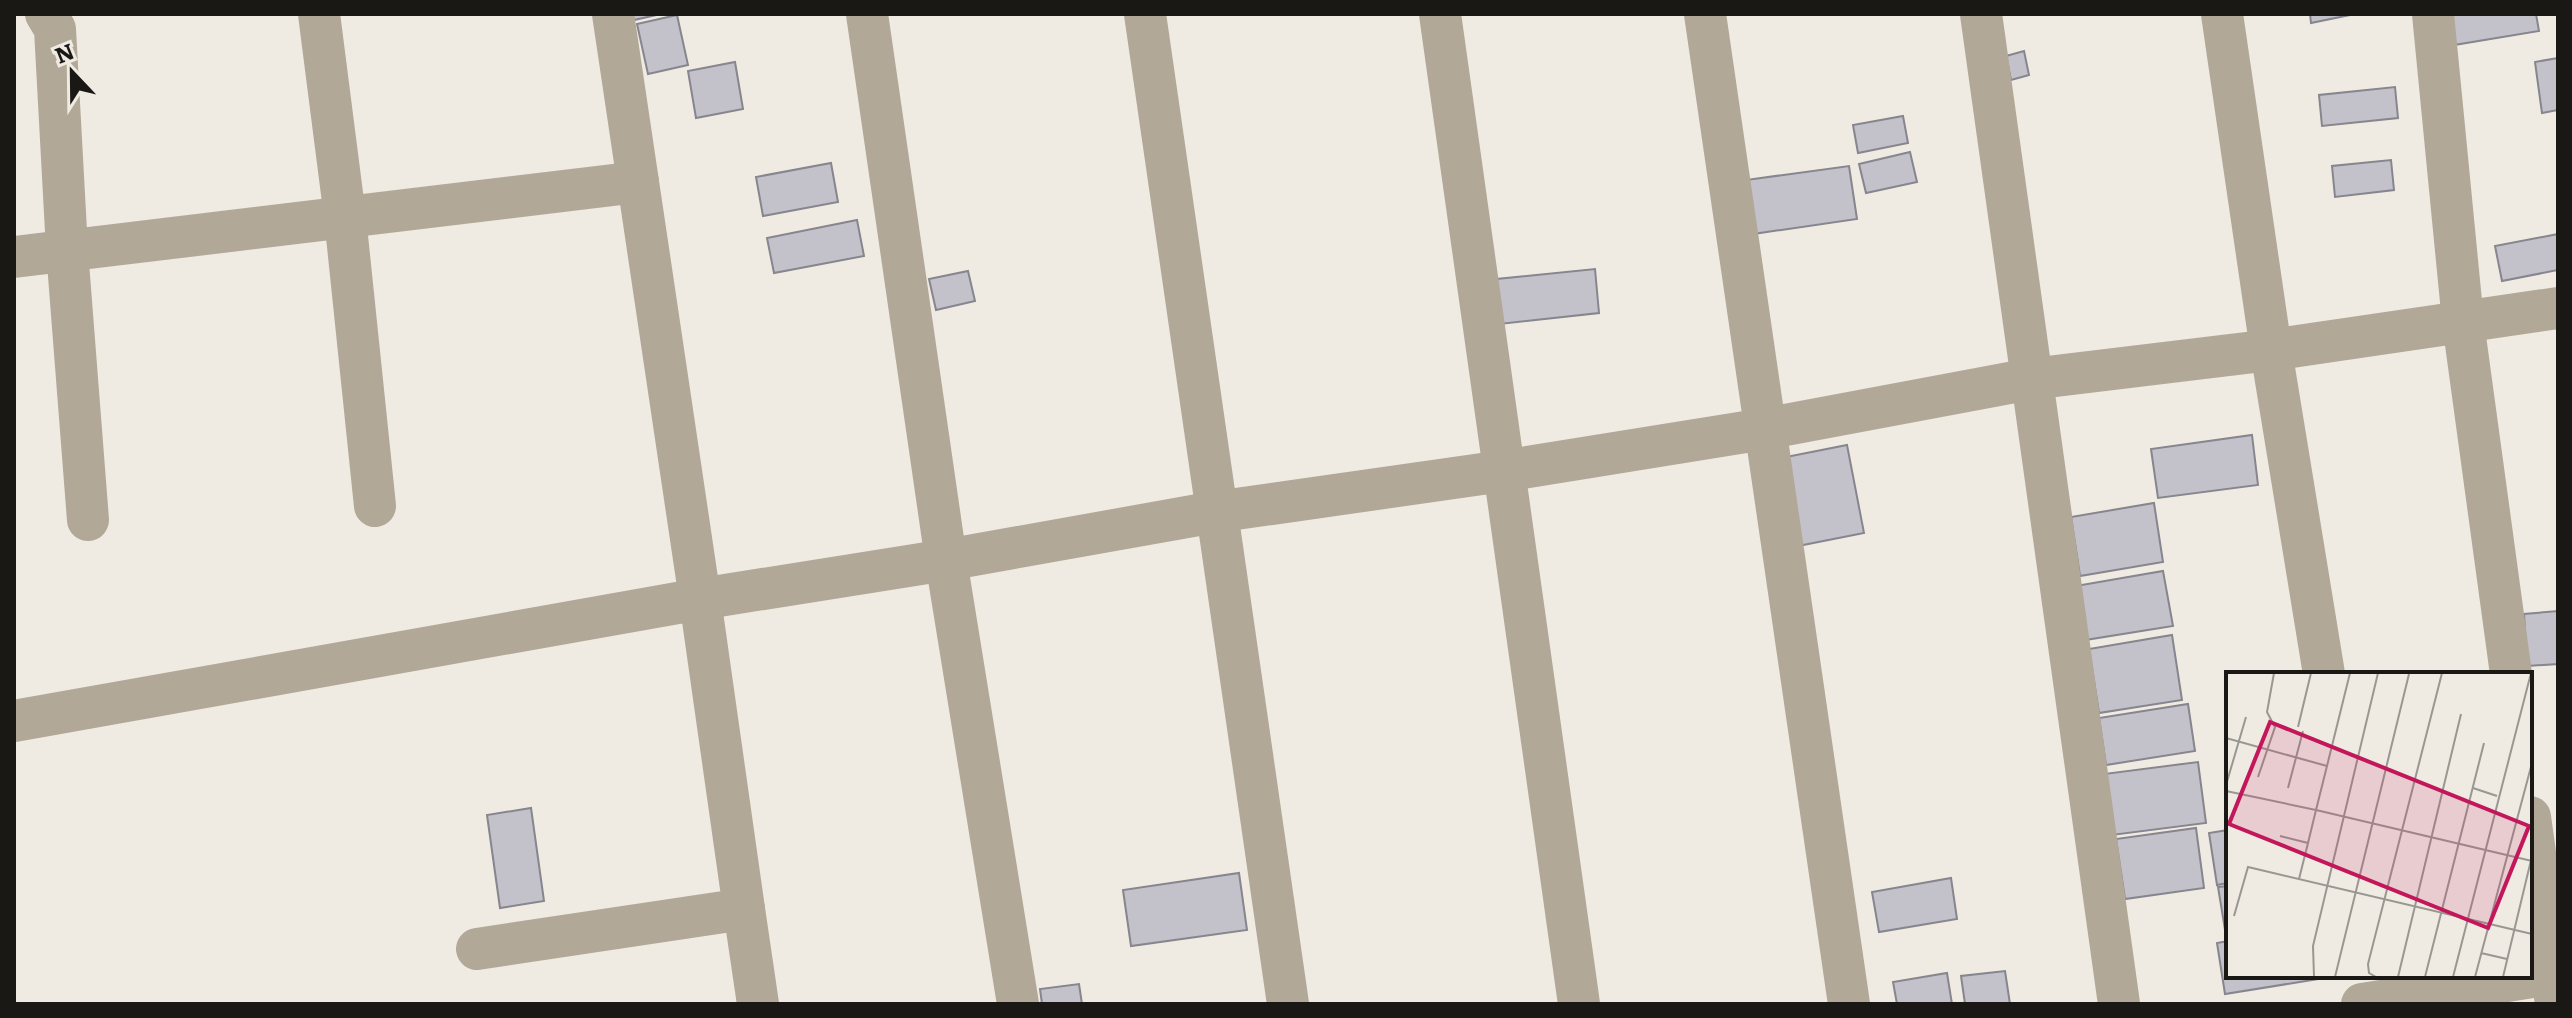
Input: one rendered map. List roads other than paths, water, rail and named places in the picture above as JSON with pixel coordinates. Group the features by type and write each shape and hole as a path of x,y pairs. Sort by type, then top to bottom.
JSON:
{"street":[{"path":"46,14 55,29 67,250 88,520"},
{"path":"319,14 345,217 375,506"},
{"path":"613,14 758,1004"},
{"path":"867,14 946,560 1018,1004"},
{"path":"1145,14 1288,1004"},
{"path":"1440,14 1579,1004"},
{"path":"1705,14 1849,1004"},
{"path":"1981,14 2119,1004"},
{"path":"2222,14 2271,350 2324,672"},
{"path":"2433,14 2463,322 2511,672"},
{"path":"14,257 638,182"},
{"path":"14,721 700,599 946,560 1215,512 1503,471 1764,429 2031,379 2271,350 2558,308"},
{"path":"2372,996 2555,983 2532,830"},
{"path":"477,949 744,909"}]}
